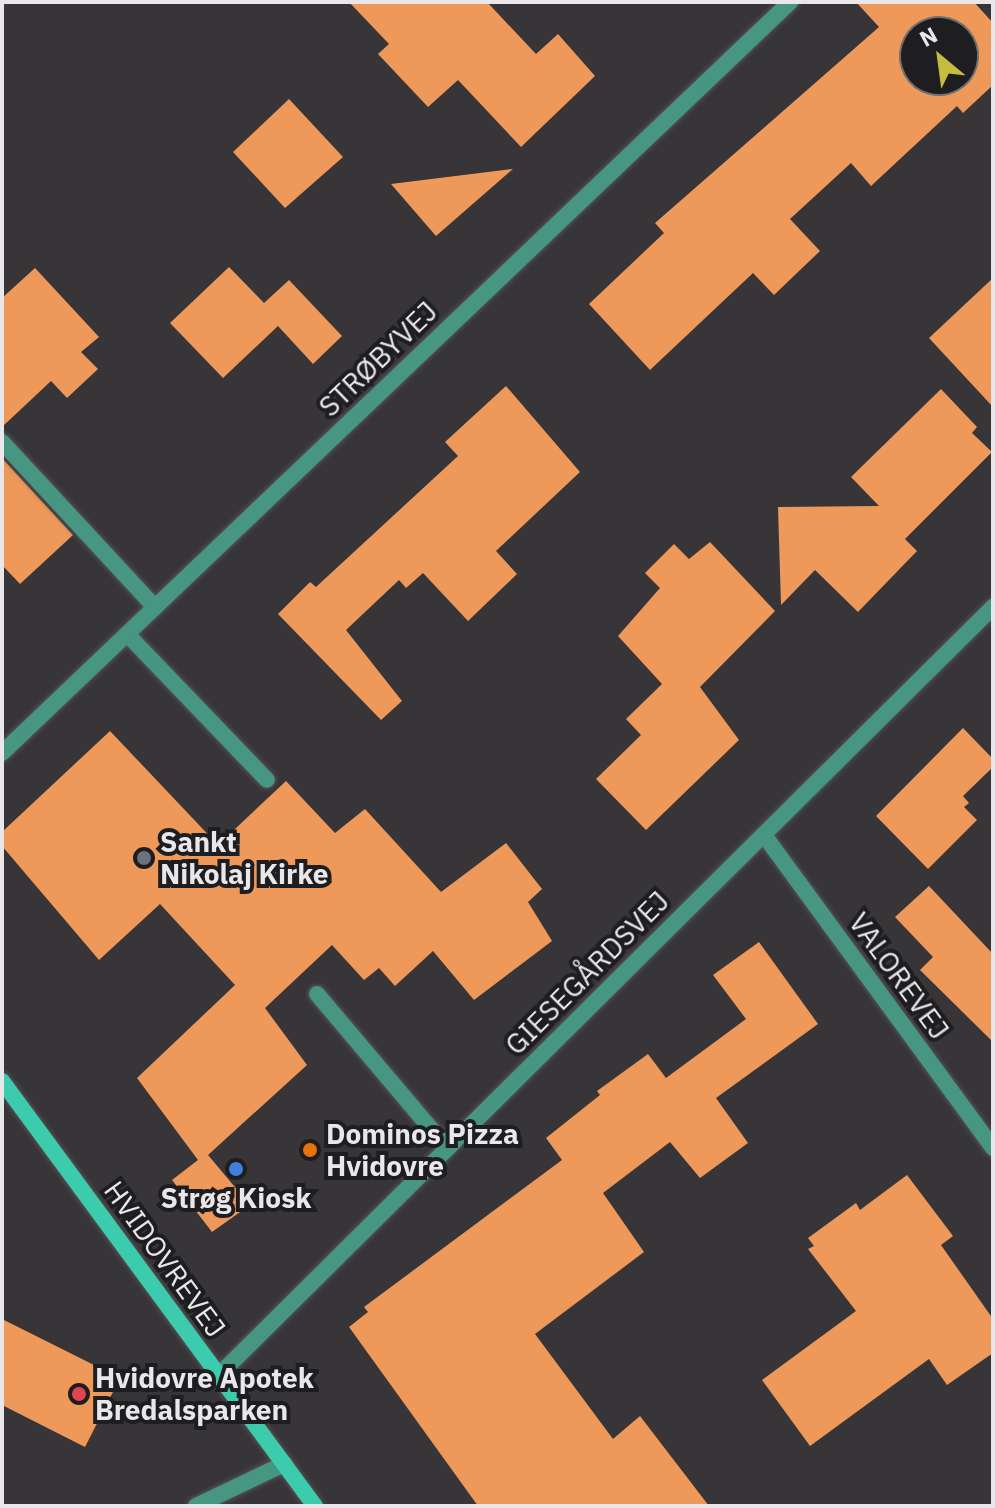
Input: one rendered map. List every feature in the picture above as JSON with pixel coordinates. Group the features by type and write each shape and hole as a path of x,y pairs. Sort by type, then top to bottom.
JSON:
{"street":[{"name":"STRØBYVEJ","path":"2,753 790,2"},
{"path":"2,442 155,607"},
{"name":"GIESEGÅRDSVEJ","path":"218,1376 993,607"},
{"path":"127,634 267,780"},
{"name":"VALOREVEJ","path":"764,835 993,1148"},
{"path":"317,994 447,1148"},
{"name":"HVIDOVREVEJ","path":"2,1081 315,1506"},
{"path":"196,1506 284,1464"}],"building":[{"path":"349,2 487,2 536,54 558,34 595,76 521,147 458,80 428,107 378,54 389,44"},
{"path":"856,2 974,2 993,23 993,85 963,113 957,106 871,186 851,163 790,219 820,251 774,295 753,273 650,370 589,304 664,233 655,223 879,27"},
{"path":"289,99 343,157 285,208 233,152"},
{"path":"513,169 436,236 391,184"},
{"path":"229,267 264,303 289,280 342,336 313,364 278,326 223,378 170,323"},
{"path":"35,268 99,337 81,352 98,369 67,398 51,381 2,427 2,298"},
{"path":"993,278 993,407 929,338"},
{"path":"506,386 580,472 496,551 517,574 468,621 423,573 406,588 399,580 346,630 402,701 381,720 278,614 310,582 316,587 458,456 445,442"},
{"path":"941,389 977,427 972,433 992,452 905,539 917,551 858,612 815,570 781,605 778,507 879,506 851,477"},
{"path":"2,458 73,535 20,584 2,565"},
{"path":"710,542 775,611 700,687 739,740 646,830 596,779 641,735 626,719 662,684 618,636 660,588 645,573 674,544 689,559"},
{"path":"963,728 993,759 993,767 963,796 969,803 964,807 977,820 928,869 876,816"},
{"path":"110,731 218,845 286,781 335,833 365,809 441,892 506,843 542,889 528,902 552,941 474,1000 433,951 395,986 379,968 364,980 332,945 265,1008 307,1065 208,1155 250,1205 212,1232 172,1180 198,1160 137,1078 235,985 160,904 99,960 2,846 2,832"},
{"path":"929,886 993,954 993,1042 920,970 933,957 895,917"},
{"path":"759,942 818,1024 716,1098 748,1143 700,1178 670,1142 603,1193 644,1252 535,1334 613,1439 640,1416 709,1506 478,1506 349,1327 368,1312 364,1307 562,1160 546,1138 600,1095 597,1091 648,1054 666,1078 746,1019 713,975"},
{"path":"907,1175 953,1236 941,1245 993,1319 993,1353 947,1385 929,1359 810,1446 762,1380 856,1311 808,1249 814,1246 808,1238 856,1203 860,1210"},
{"path":"2,1319 120,1378 85,1447 2,1405"}],"place":[{"name":"Sankt Nikolaj Kirke","path":"144,858"},
{"name":"Dominos Pizza Hvidovre","path":"310,1150"},
{"name":"Strøg Kiosk","path":"236,1169"},
{"name":"Hvidovre Apotek Bredalsparken","path":"79,1394"}]}
